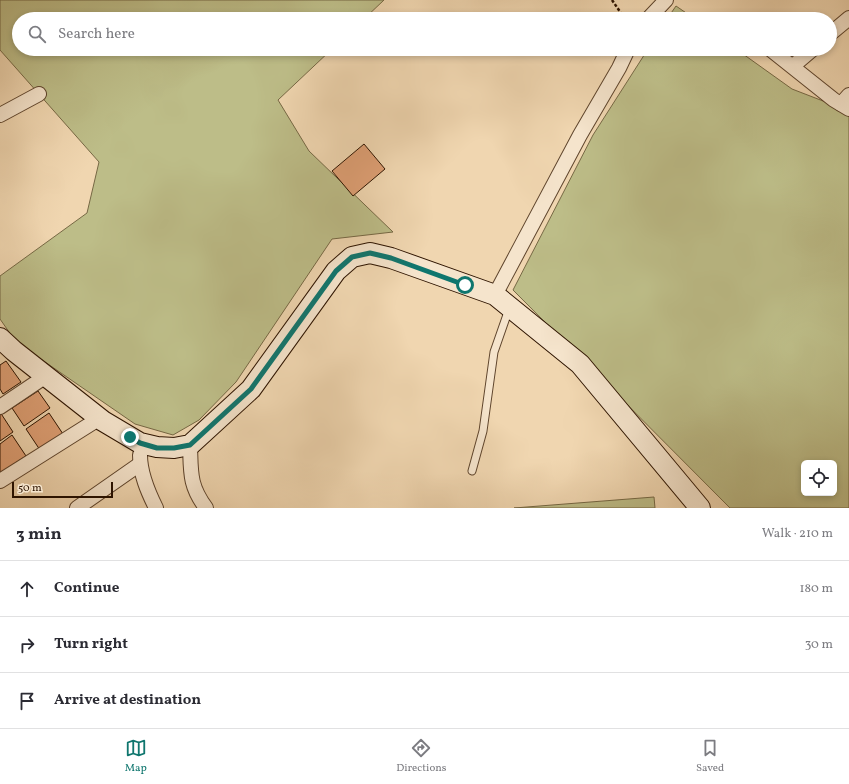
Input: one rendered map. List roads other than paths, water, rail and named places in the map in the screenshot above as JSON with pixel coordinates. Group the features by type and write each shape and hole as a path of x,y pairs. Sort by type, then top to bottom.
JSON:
{"street":[{"path":"655,12 666,0"},
{"path":"837,28 849,18"},
{"path":"503,301 580,135 625,56"},
{"path":"779,56 846,103"},
{"path":"792,66 804,56"},
{"path":"0,115 39,94"},
{"path":"0,338 100,418 140,443 157,448 174,448 190,445 251,389 336,271 352,257 370,253 391,258 465,285 503,301 580,364 700,508"},
{"path":"0,407 46,376"},
{"path":"0,481 100,418"},
{"path":"140,443 140,464 148,491 156,508"},
{"path":"190,445 191,477 197,496 206,508"},
{"path":"77,508 140,464"}],"lane":[{"path":"472,471 483,431 503,301"}]}
